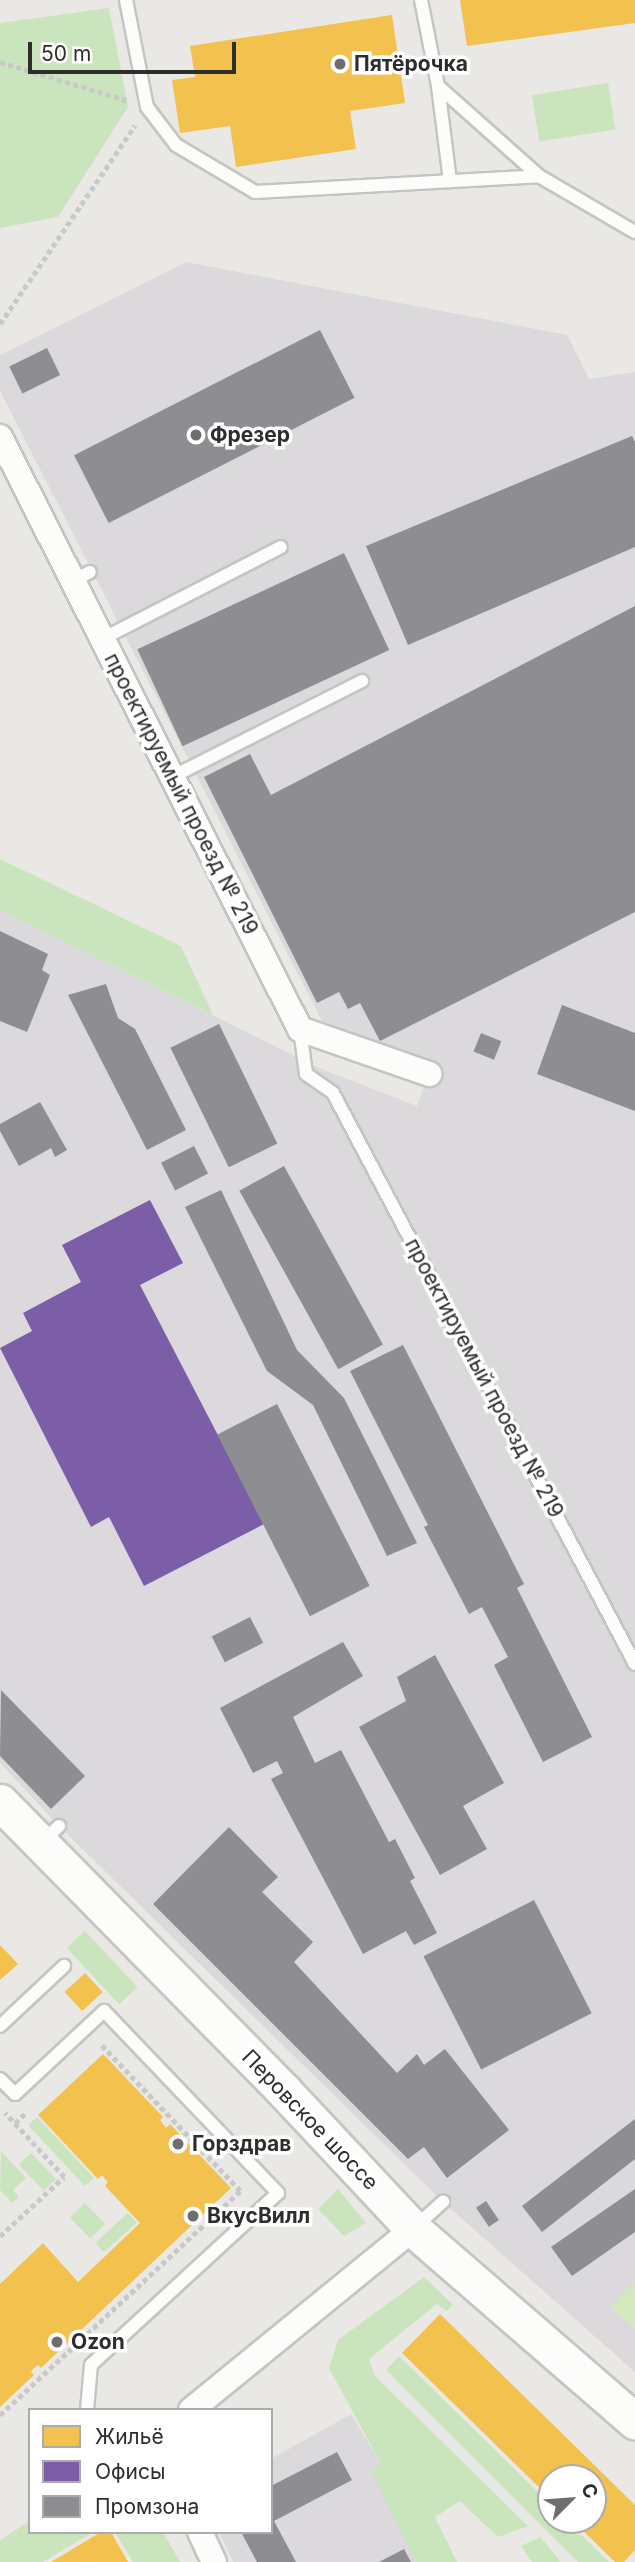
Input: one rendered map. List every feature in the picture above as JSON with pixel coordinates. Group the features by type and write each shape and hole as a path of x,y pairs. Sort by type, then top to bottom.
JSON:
{"street":[{"name":"проектируемый проезд № 219","path":"0,438 82,576 102,639 300,1029"},
{"path":"300,1029 429,1074"},
{"name":"Перовское шоссе","path":"0,1802 49,1835 413,2229 635,2421"},
{"path":"193,2408 413,2229"},
{"path":"201,2534 214,2562"}],"lane":[{"path":"126,0 147,107 176,145 255,192 539,176"},
{"path":"421,0 438,86 450,181"},
{"path":"438,86 539,176 635,232"},
{"path":"102,639 281,547"},
{"path":"172,776 362,681"},
{"name":"проектируемый проезд № 219","path":"300,1029 306,1074 333,1093 635,1664"},
{"path":"0,2026 64,1966"},
{"path":"0,2079 15,2094 104,2011 278,2193 91,2365 87,2408"},
{"path":"413,2229 443,2202"}],"path":[{"path":"0,62 147,107 0,324"},
{"path":"0,2415 240,2191 102,2043 92,2052"},
{"path":"15,2123 34,2105"},
{"path":"0,2107 64,2177 0,2236"}],"shaded area":[{"path":"186,262 567,335 589,379 635,372 635,2372 443,2202 59,1826 0,1763 0,910 319,1068 417,1106 433,1061 323,1023 0,391 0,355"},
{"path":"351,2414 381,2464 429,2562 233,2562 220,2534 273,2534 273,2458"}],"green space":[{"path":"109,8 128,107 58,217 0,228 0,23"},
{"path":"608,83 615,129 539,141 532,95"},
{"path":"0,859 181,946 213,1015 0,910"},
{"path":"85,1931 138,1987 119,2004 67,1948"},
{"path":"37,2117 94,2178 85,2186 28,2125"},
{"path":"1,2151 26,2178 13,2190 19,2197 12,2203 0,2190"},
{"path":"31,2153 56,2179 44,2191 19,2165"},
{"path":"338,2189 366,2223 344,2236 318,2209"},
{"path":"85,2203 105,2224 90,2238 70,2218"},
{"path":"128,2213 137,2223 104,2252 95,2242"},
{"path":"424,2277 453,2305 447,2311 437,2304 369,2359 375,2376 528,2526 498,2537 460,2501 435,2517 457,2562 416,2562 371,2470 381,2464 329,2368 338,2340"},
{"path":"635,2280 635,2329 611,2307"},
{"path":"399,2356 537,2491 537,2521 386,2370"},
{"path":"28,2522 28,2534 90,2534 43,2562 0,2562 0,2540"},
{"path":"116,2534 164,2534 180,2562 133,2562"},
{"path":"550,2534 580,2534 609,2562 578,2562"},
{"path":"540,2537 560,2562 532,2562 521,2546"}],"building: Жильё":[{"path":"460,0 635,0 635,23 467,46"},
{"path":"392,15 405,103 350,111 356,149 236,167 230,126 180,133 172,80 195,77 190,46"},
{"path":"0,1945 18,1964 0,1980"},
{"path":"85,1973 103,1992 82,2011 65,1992"},
{"path":"103,2054 163,2117 160,2120 166,2128 170,2124 231,2188 41,2368 38,2365 34,2368 31,2372 34,2375 0,2407 0,2284 43,2243 78,2282 140,2223 105,2186 108,2182 102,2175 98,2179 38,2115"},
{"path":"440,2314 593,2464 537,2464 537,2485 402,2353"},
{"path":"607,2478 635,2505 635,2550 624,2562 615,2562 586,2534 607,2534"},
{"path":"98,2534 112,2534 128,2562 51,2562"}],"building: Офисы":[{"path":"150,1200 183,1263 140,1285 264,1524 144,1586 109,1517 91,1527 0,1348 32,1331 23,1313 81,1282 62,1245"}],"building: Промзона":[{"name":"Фрезер","path":"320,330 355,398 109,523 74,455"},
{"path":"47,348 60,375 22,393 9,366"},
{"path":"632,436 635,442 635,547 408,645 366,546"},
{"path":"344,553 389,650 183,746 137,649"},
{"path":"635,606 635,912 380,1041 360,1003 348,1009 339,992 317,1003 204,777 250,754 271,795"},
{"path":"0,931 48,954 42,970 50,975 27,1032 0,1021"},
{"path":"106,984 118,1018 135,1029 186,1130 147,1150 68,995"},
{"path":"562,1005 635,1033 635,1111 537,1074"},
{"path":"219,1024 277,1144 229,1167 170,1048"},
{"path":"481,1033 501,1041 494,1060 474,1052"},
{"path":"40,1102 67,1150 55,1157 51,1148 19,1166 0,1131 0,1124"},
{"path":"194,1146 208,1174 175,1190 161,1163"},
{"path":"284,1166 383,1344 338,1369 239,1191"},
{"path":"221,1190 297,1350 344,1398 417,1543 387,1556 313,1405 267,1371 185,1207"},
{"path":"403,1345 524,1584 517,1588 592,1737 543,1762 494,1665 508,1657 482,1607 469,1614 424,1527 428,1525 350,1371"},
{"path":"277,1404 370,1586 310,1616 217,1434"},
{"path":"250,1617 263,1643 225,1662 212,1637"},
{"path":"343,1642 363,1676 293,1717 315,1763 341,1750 389,1842 395,1839 415,1878 410,1881 437,1933 414,1945 406,1931 363,1954 271,1779 283,1773 277,1761 253,1773 220,1708"},
{"path":"435,1655 504,1783 463,1806 487,1849 440,1875 359,1727 406,1701 397,1677"},
{"path":"1,1690 85,1776 51,1809 0,1756"},
{"path":"229,1827 278,1877 262,1892 313,1942 294,1962 397,2073 417,2054 424,2065 445,2049 509,2130 447,2178 424,2147 408,2159 153,1904"},
{"path":"534,1900 592,2013 481,2069 424,1956"},
{"path":"635,2119 635,2159 542,2232 522,2206"},
{"path":"635,2189 635,2232 572,2276 551,2247"},
{"path":"486,2201 499,2220 489,2227 476,2208"},
{"path":"337,2452 352,2480 274,2521 296,2562 257,2562 242,2534 273,2534 273,2485"},
{"path":"404,2549 411,2562 379,2562"}],"place":[{"name":"Пятёрочка","path":"340,64"},
{"name":"Фрезер","path":"196,435"},
{"name":"Горздрав","path":"178,2144"},
{"name":"ВкусВилл","path":"193,2216"},
{"name":"Ozon","path":"57,2342"}]}
